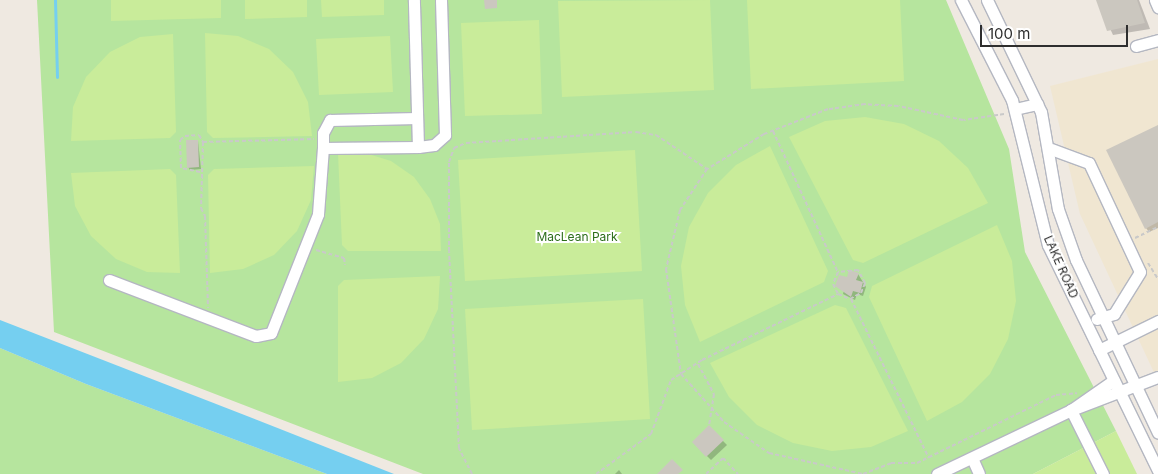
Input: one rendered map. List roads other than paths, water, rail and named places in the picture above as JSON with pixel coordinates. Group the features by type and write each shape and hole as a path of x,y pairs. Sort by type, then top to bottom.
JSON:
{"street":[{"path":"414,0 418,147"},
{"path":"323,143 418,147 434,145 445,135 441,0"},
{"name":"LAKE ROAD","path":"961,0 1009,111 1048,245 1158,471"},
{"name":"LAKE ROAD","path":"987,0 1037,104 1051,149 1064,229 1114,342 1158,433"},
{"path":"1155,0 1158,7"},
{"path":"1136,46 1158,40"},
{"path":"1009,111 1037,104"},
{"path":"109,280 256,336 271,333 306,247 323,186 324,126 330,120 417,118"},
{"path":"1051,149 1089,163 1140,272 1114,314 1086,322"},
{"path":"1099,350 1158,321"},
{"path":"937,474 1071,410 1120,391 1136,387 1158,377"},
{"path":"1071,410 1114,380"},
{"path":"1071,410 1098,472"},
{"path":"972,458 979,474"}],"water":[{"path":"0,320 394,474 327,474 86,384 0,348"}],"waterway":[{"path":"55,0 57,77"}],"park label":[{"name":"MacLean Park","path":"577,237"}]}
